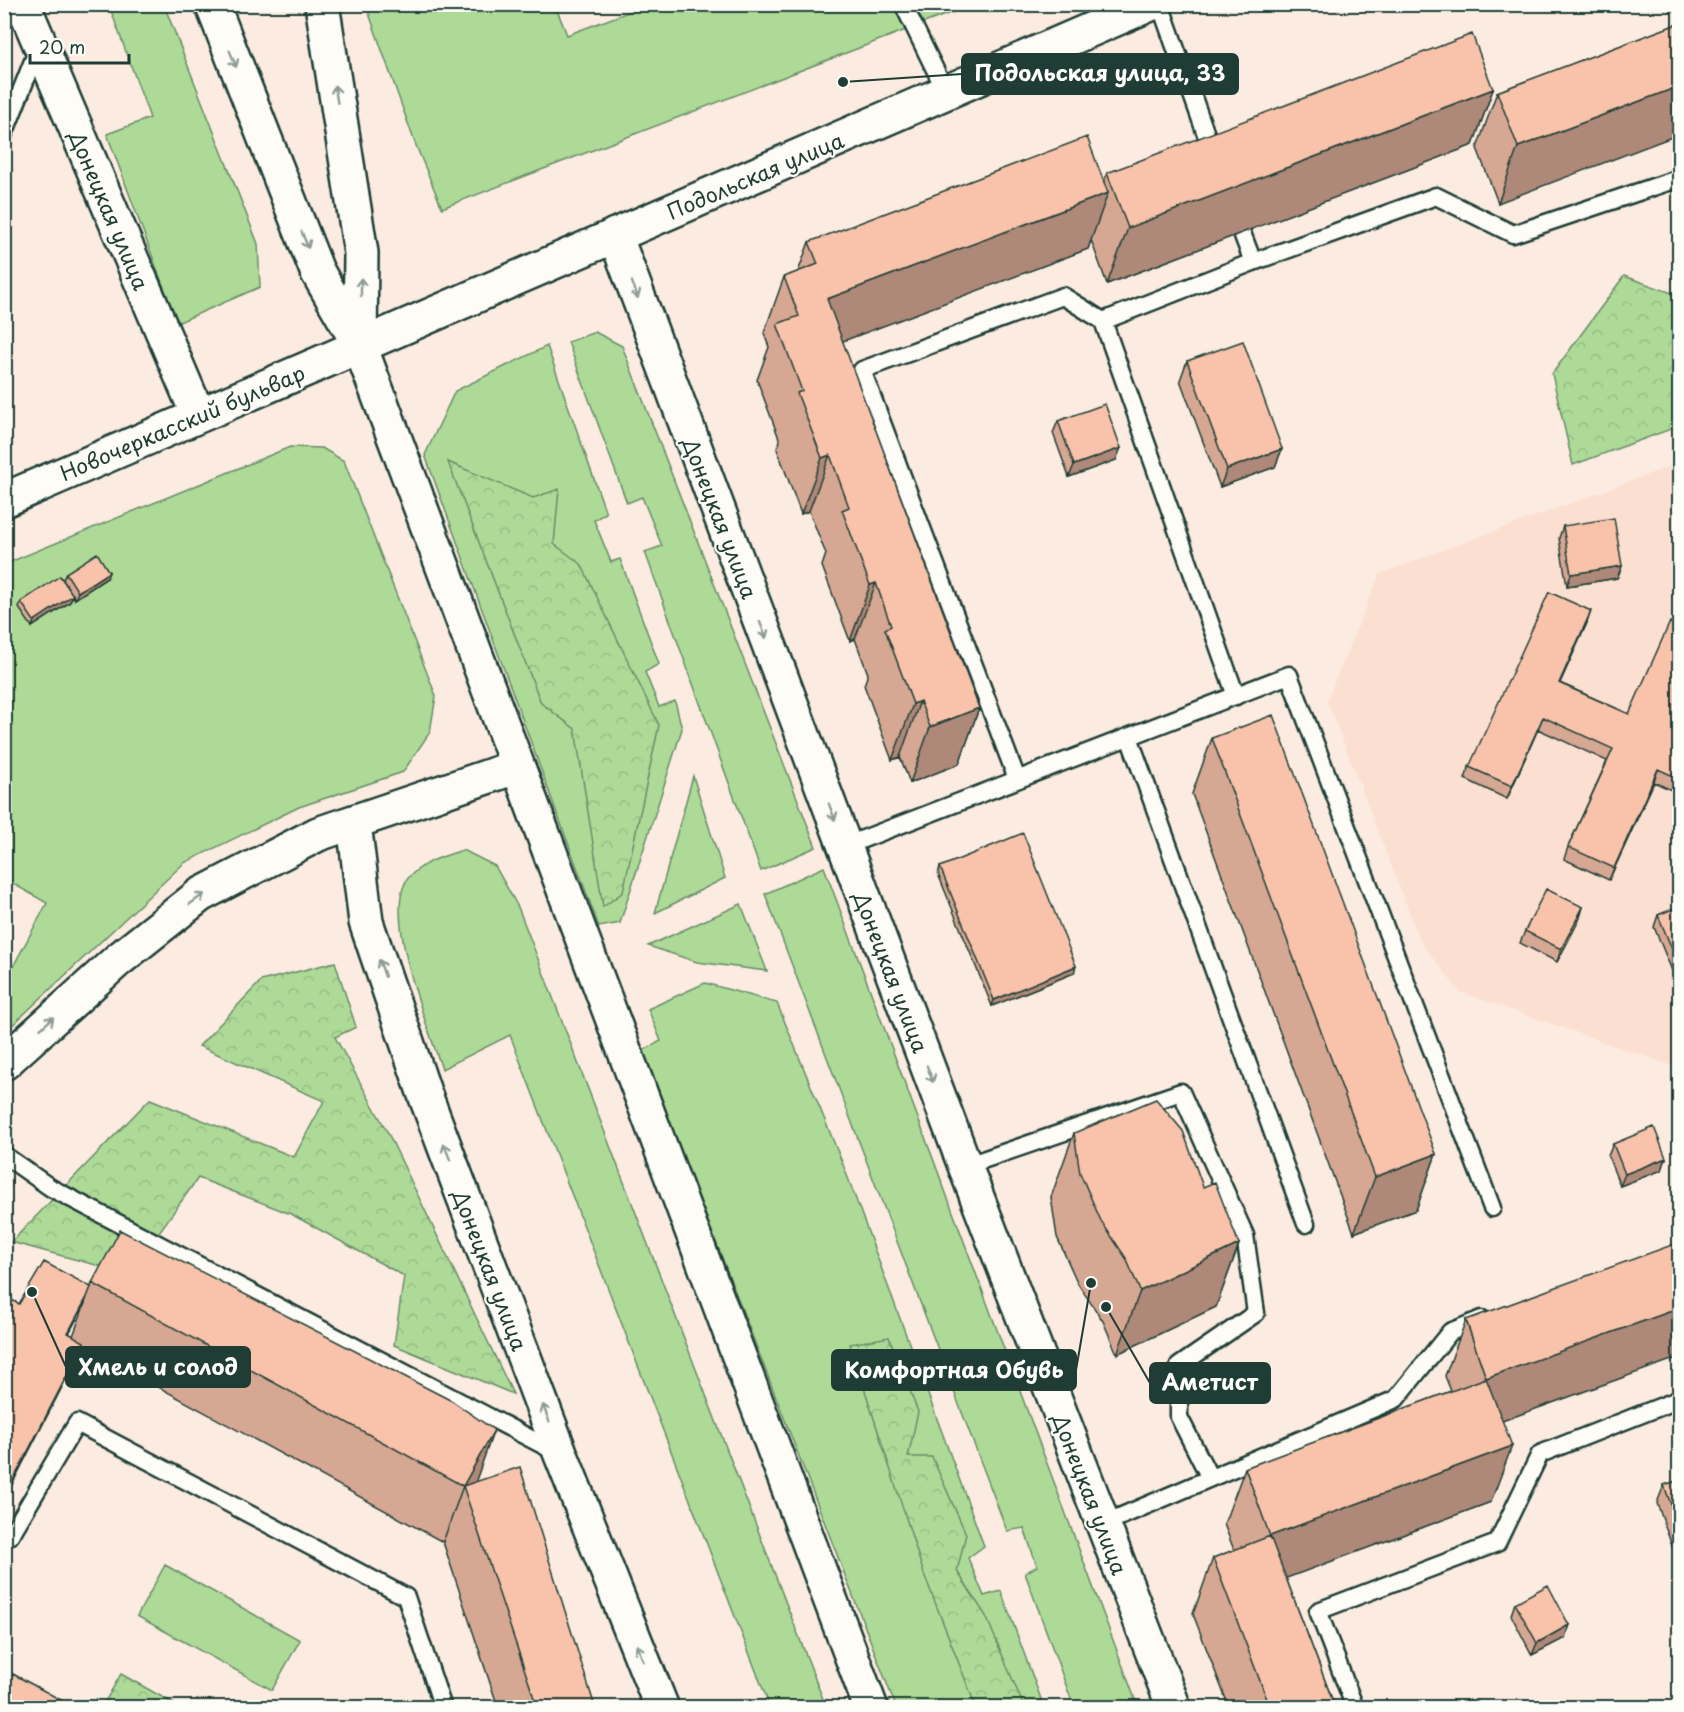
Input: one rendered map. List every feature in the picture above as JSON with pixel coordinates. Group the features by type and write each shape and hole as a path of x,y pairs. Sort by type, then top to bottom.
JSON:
{"street":[{"name":"Донецкая улица","path":"23,4 198,415"},
{"path":"212,4 317,271 360,346 516,767 871,1707"},
{"path":"322,4 361,253 360,346"},
{"name":"Подольская улица","path":"360,346 945,92 1100,14 1150,4"},
{"name":"Донецкая улица","path":"615,235 965,1166 1174,1707"},
{"name":"Новочеркасский бульвар","path":"4,500 360,346"},
{"path":"4,1063 118,960 200,895 318,834 516,767"},
{"name":"Донецкая улица","path":"354,823 366,922 424,1092 561,1455 662,1707"}],"lane":[{"path":"903,4 945,92"},
{"path":"1160,4 1218,167"},
{"path":"4,135 40,45"},
{"path":"1103,321 1252,262 1436,196 1513,234 1680,178"},
{"path":"1242,233 1252,262"},
{"path":"1017,779 862,370 1063,296 1103,321 1236,696"},
{"path":"844,846 1289,675 1492,1208"},
{"path":"1129,736 1306,1224"},
{"path":"965,1166 1181,1092 1245,1235 1256,1313 1179,1366 1179,1417 1210,1478"},
{"path":"4,1155 51,1188 561,1455"},
{"path":"1103,1524 1396,1400 1450,1332 1493,1315"},
{"path":"1355,1707 1318,1611 1497,1543 1540,1454 1680,1399"},
{"path":"6,1539 77,1423 406,1598 443,1707"}],"shaded area":[{"path":"1679,463 1679,1068 1460,992 1421,942 1327,700 1380,574"}],"green space":[{"path":"109,5 164,5 258,244 260,287 177,323 107,134 150,118"},
{"path":"366,5 555,5 567,35 647,5 971,5 442,208 415,143"},
{"path":"1624,276 1675,294 1680,312 1679,426 1573,465 1552,374"},
{"path":"595,332 622,346 816,847 761,871 645,552 662,546 642,497 627,503 568,342"},
{"path":"547,346 606,513 594,520 611,562 620,559 659,664 645,672 659,707 675,701 682,729 620,923 599,927 425,455 455,391"},
{"path":"290,447 322,448 344,461 436,696 430,732 403,772 299,807 184,863 5,1032 5,982 47,903 5,879 5,564"},
{"path":"448,462 533,498 559,489 554,544 581,564 659,725 623,892 603,907 575,729 541,703"},
{"path":"693,776 725,878 655,913"},
{"path":"463,850 495,866 518,907 826,1707 770,1707 510,1035 442,1069 418,999 403,941 400,914 402,892 410,876 422,866"},
{"path":"824,867 1138,1707 1074,1707 1025,1573 1037,1566 1024,1528 1007,1531 765,894"},
{"path":"741,904 767,971 697,962 648,946"},
{"path":"335,962 356,1027 335,1037 388,1133 513,1394 394,1345 404,1276 291,1214 198,1178 129,1274 11,1242 150,1099 294,1157 324,1101 199,1046 261,981"},
{"path":"705,983 777,1003 844,1167 984,1546 968,1558 984,1596 1001,1591 1044,1707 896,1707 642,1051 661,1041 648,1009"},
{"path":"889,1337 918,1412 908,1457 932,1457 966,1534 957,1571 986,1616 1024,1707 976,1707 924,1574 850,1344"},
{"path":"165,1565 300,1640 272,1690 137,1616"},
{"path":"121,1674 180,1707 102,1707"}],"building":[{"path":"1680,23 1680,86 1518,147 1497,92"},
{"path":"1472,34 1493,89 1128,228 1107,173"},
{"path":"1087,137 1108,193 827,299 979,708 930,727 920,701 913,704 885,629 891,626 876,583 870,585 842,510 849,507 830,455 822,458 797,393 802,391 777,324 799,316 784,277 818,264 809,242"},
{"path":"1243,341 1282,449 1227,469 1187,361"},
{"path":"1105,404 1121,448 1074,465 1058,421"},
{"path":"1614,518 1622,566 1571,574 1563,526"},
{"path":"97,553 109,572 78,592 66,573"},
{"path":"60,576 73,595 34,621 21,602"},
{"path":"1549,592 1591,611 1559,683 1629,714 1670,622 1680,626 1680,723 1675,733 1680,734 1680,779 1658,769 1614,868 1568,847 1613,749 1543,717 1512,786 1469,767"},
{"path":"1273,715 1436,1154 1375,1177 1212,738"},
{"path":"1023,833 1076,966 994,1000 940,867"},
{"path":"1546,889 1583,907 1561,949 1525,931"},
{"path":"1680,906 1680,960 1677,961 1658,915"},
{"path":"1156,1099 1183,1131 1203,1187 1215,1182 1239,1244 1140,1291 1126,1258 1101,1221 1080,1173 1074,1133"},
{"path":"1654,1127 1666,1158 1625,1174 1613,1144"},
{"path":"120,1230 452,1401 494,1430 463,1486 92,1283"},
{"path":"1680,1242 1680,1308 1486,1378 1466,1320"},
{"path":"44,1262 91,1287 68,1333 84,1342 8,1490 4,1488 4,1296 19,1304"},
{"path":"1486,1378 1512,1446 1270,1536 1245,1468"},
{"path":"520,1467 595,1707 537,1707 463,1486"},
{"path":"1680,1480 1680,1530 1664,1485"},
{"path":"1270,1536 1335,1707 1270,1707 1213,1558"},
{"path":"1548,1585 1569,1625 1537,1643 1515,1603"},
{"path":"13,1674 72,1706 4,1707 4,1689"}],"place":[{"name":"Подольская улица, 33","path":"843,82"},
{"name":"Комфортная Обувь","path":"1091,1283"},
{"name":"Хмель и солод","path":"32,1292"},
{"name":"Аметист","path":"1106,1307"}]}
